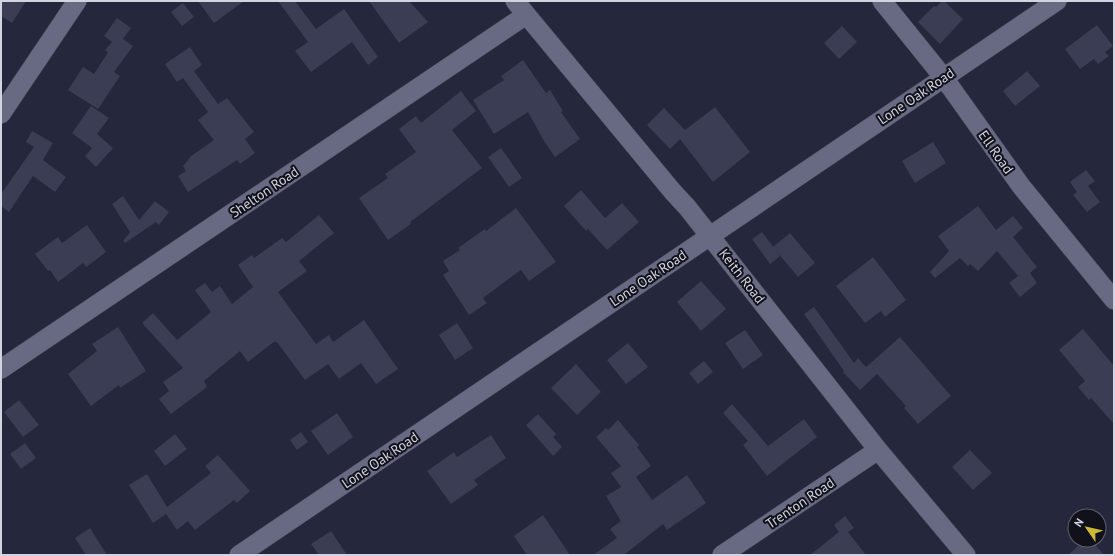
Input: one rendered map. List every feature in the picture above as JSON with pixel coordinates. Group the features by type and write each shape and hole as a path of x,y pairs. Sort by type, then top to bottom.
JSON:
{"street":[{"path":"1,114 77,1"},
{"name":"Ell Road","path":"882,1 944,78 1021,186 1114,300"},
{"name":"Lone Oak Road","path":"239,555 1057,1"},
{"name":"Keith Road","path":"520,8 687,207 878,450 966,555"},
{"name":"Shelton Road","path":"1,369 520,8"},
{"name":"Trenton Road","path":"722,555 878,450"}],"building":[{"path":"1,1 26,1 12,23 1,16"},
{"path":"198,1 244,1 214,23"},
{"path":"278,1 295,1 316,29 344,9 378,57 368,65 352,42 311,72 295,51 308,42"},
{"path":"369,1 409,1 428,22 399,43"},
{"path":"944,1 963,19 940,44 918,22 934,6 936,7"},
{"path":"183,3 194,17 182,26 171,12"},
{"path":"117,18 131,28 123,39 133,46 114,72 120,76 98,109 68,90 83,67 94,74 108,52 105,50 112,42 104,36"},
{"path":"1097,25 1113,46 1105,52 1109,56 1098,64 1094,59 1080,69 1065,49"},
{"path":"842,26 857,42 839,59 824,43"},
{"path":"190,47 202,65 194,71 218,104 227,98 254,132 245,139 255,153 240,164 237,160 188,192 178,176 186,171 183,166 191,156 214,140 198,120 208,112 183,78 177,82 165,64"},
{"path":"523,60 546,93 550,90 563,111 561,112 580,139 555,157 544,141 528,112 494,134 473,100 504,80 501,76"},
{"path":"1027,71 1040,86 1015,106 1003,91"},
{"path":"461,91 476,111 452,130 482,168 410,222 411,224 388,240 359,198 388,178 385,174 416,152 399,129 416,116 421,123"},
{"path":"91,106 109,118 97,134 113,148 96,167 85,156 92,148 72,133"},
{"path":"715,107 750,152 713,182 680,139 670,149 647,125 664,108 685,130"},
{"path":"32,131 53,143 43,160 66,177 55,192 33,176 9,212 1,206 1,194 34,147 26,142"},
{"path":"933,142 946,163 915,183 902,161"},
{"path":"501,148 522,178 509,187 488,157"},
{"path":"1086,170 1095,181 1088,186 1100,202 1087,212 1073,195 1077,192 1070,182"},
{"path":"581,190 605,218 622,203 639,222 607,250 588,229 586,231 564,206"},
{"path":"123,196 139,220 155,201 169,212 159,225 156,222 125,243 123,241 130,232 112,204"},
{"path":"978,206 996,230 1013,216 1023,228 1013,237 1037,267 1030,273 1037,283 1020,297 1009,283 1018,276 997,251 978,271 970,264 968,266 960,258 935,278 930,272 949,251 938,236"},
{"path":"516,208 556,262 529,281 521,270 483,298 487,303 469,315 443,275 449,271 443,261 460,250 458,248 485,229 486,231"},
{"path":"319,215 334,233 299,261 307,271 278,292 316,344 329,335 333,342 364,320 398,369 376,384 361,363 339,379 328,364 305,380 275,341 248,362 240,351 204,381 207,387 171,414 159,399 169,391 163,382 183,368 142,323 153,313 177,340 211,312 195,290 205,283 212,292 220,286 232,304 253,287 238,265 252,255 254,258 282,238 286,242"},
{"path":"87,225 106,252 86,267 83,263 58,282 50,270 48,271 35,254 58,237 62,243"},
{"path":"762,232 780,256 770,264 752,239"},
{"path":"790,233 815,263 798,277 773,247"},
{"path":"873,257 906,300 885,317 881,311 865,323 836,286"},
{"path":"701,281 726,309 701,331 677,302"},
{"path":"814,307 854,363 858,358 866,367 900,337 951,396 918,424 904,408 906,406 877,374 860,390 843,372 844,371 804,314"},
{"path":"457,323 473,348 455,360 439,335"},
{"path":"118,327 146,371 120,388 119,385 91,406 68,374 97,351 92,344"},
{"path":"1083,329 1114,366 1114,424 1091,398 1089,400 1078,387 1085,381 1059,350"},
{"path":"745,330 763,355 743,369 725,343"},
{"path":"628,343 648,367 626,384 607,360"},
{"path":"704,361 713,372 698,384 689,373"},
{"path":"576,364 601,392 577,415 551,388"},
{"path":"19,400 39,425 23,437 4,412"},
{"path":"732,404 768,446 804,419 817,437 767,476 743,445 748,441 723,413"},
{"path":"337,413 353,437 328,455 311,431"},
{"path":"538,414 556,434 553,437 562,447 553,456 526,425"},
{"path":"618,420 639,445 637,447 651,466 636,477 652,500 687,475 706,503 667,530 663,524 624,555 593,555 617,538 610,529 621,521 606,496 621,487 611,473 621,466 596,437 606,428 608,430"},
{"path":"301,432 308,442 297,450 290,440"},
{"path":"175,434 187,449 165,466 154,451"},
{"path":"491,435 506,458 474,480 478,485 451,504 427,471 454,452 457,457"},
{"path":"25,443 36,458 21,469 10,454"},
{"path":"970,450 992,473 973,490 952,467"},
{"path":"218,455 250,491 237,503 234,500 195,530 188,521 177,530 166,514 153,523 129,485 147,474 167,507 211,473 205,466"},
{"path":"543,515 570,555 527,555 514,536"},
{"path":"845,516 854,528 848,532 866,555 810,555 839,532 834,525"},
{"path":"90,528 107,555 86,555 75,538"},
{"path":"331,531 347,555 319,555 311,544"},
{"path":"1076,548 1098,548 1104,555 1068,555"}]}
